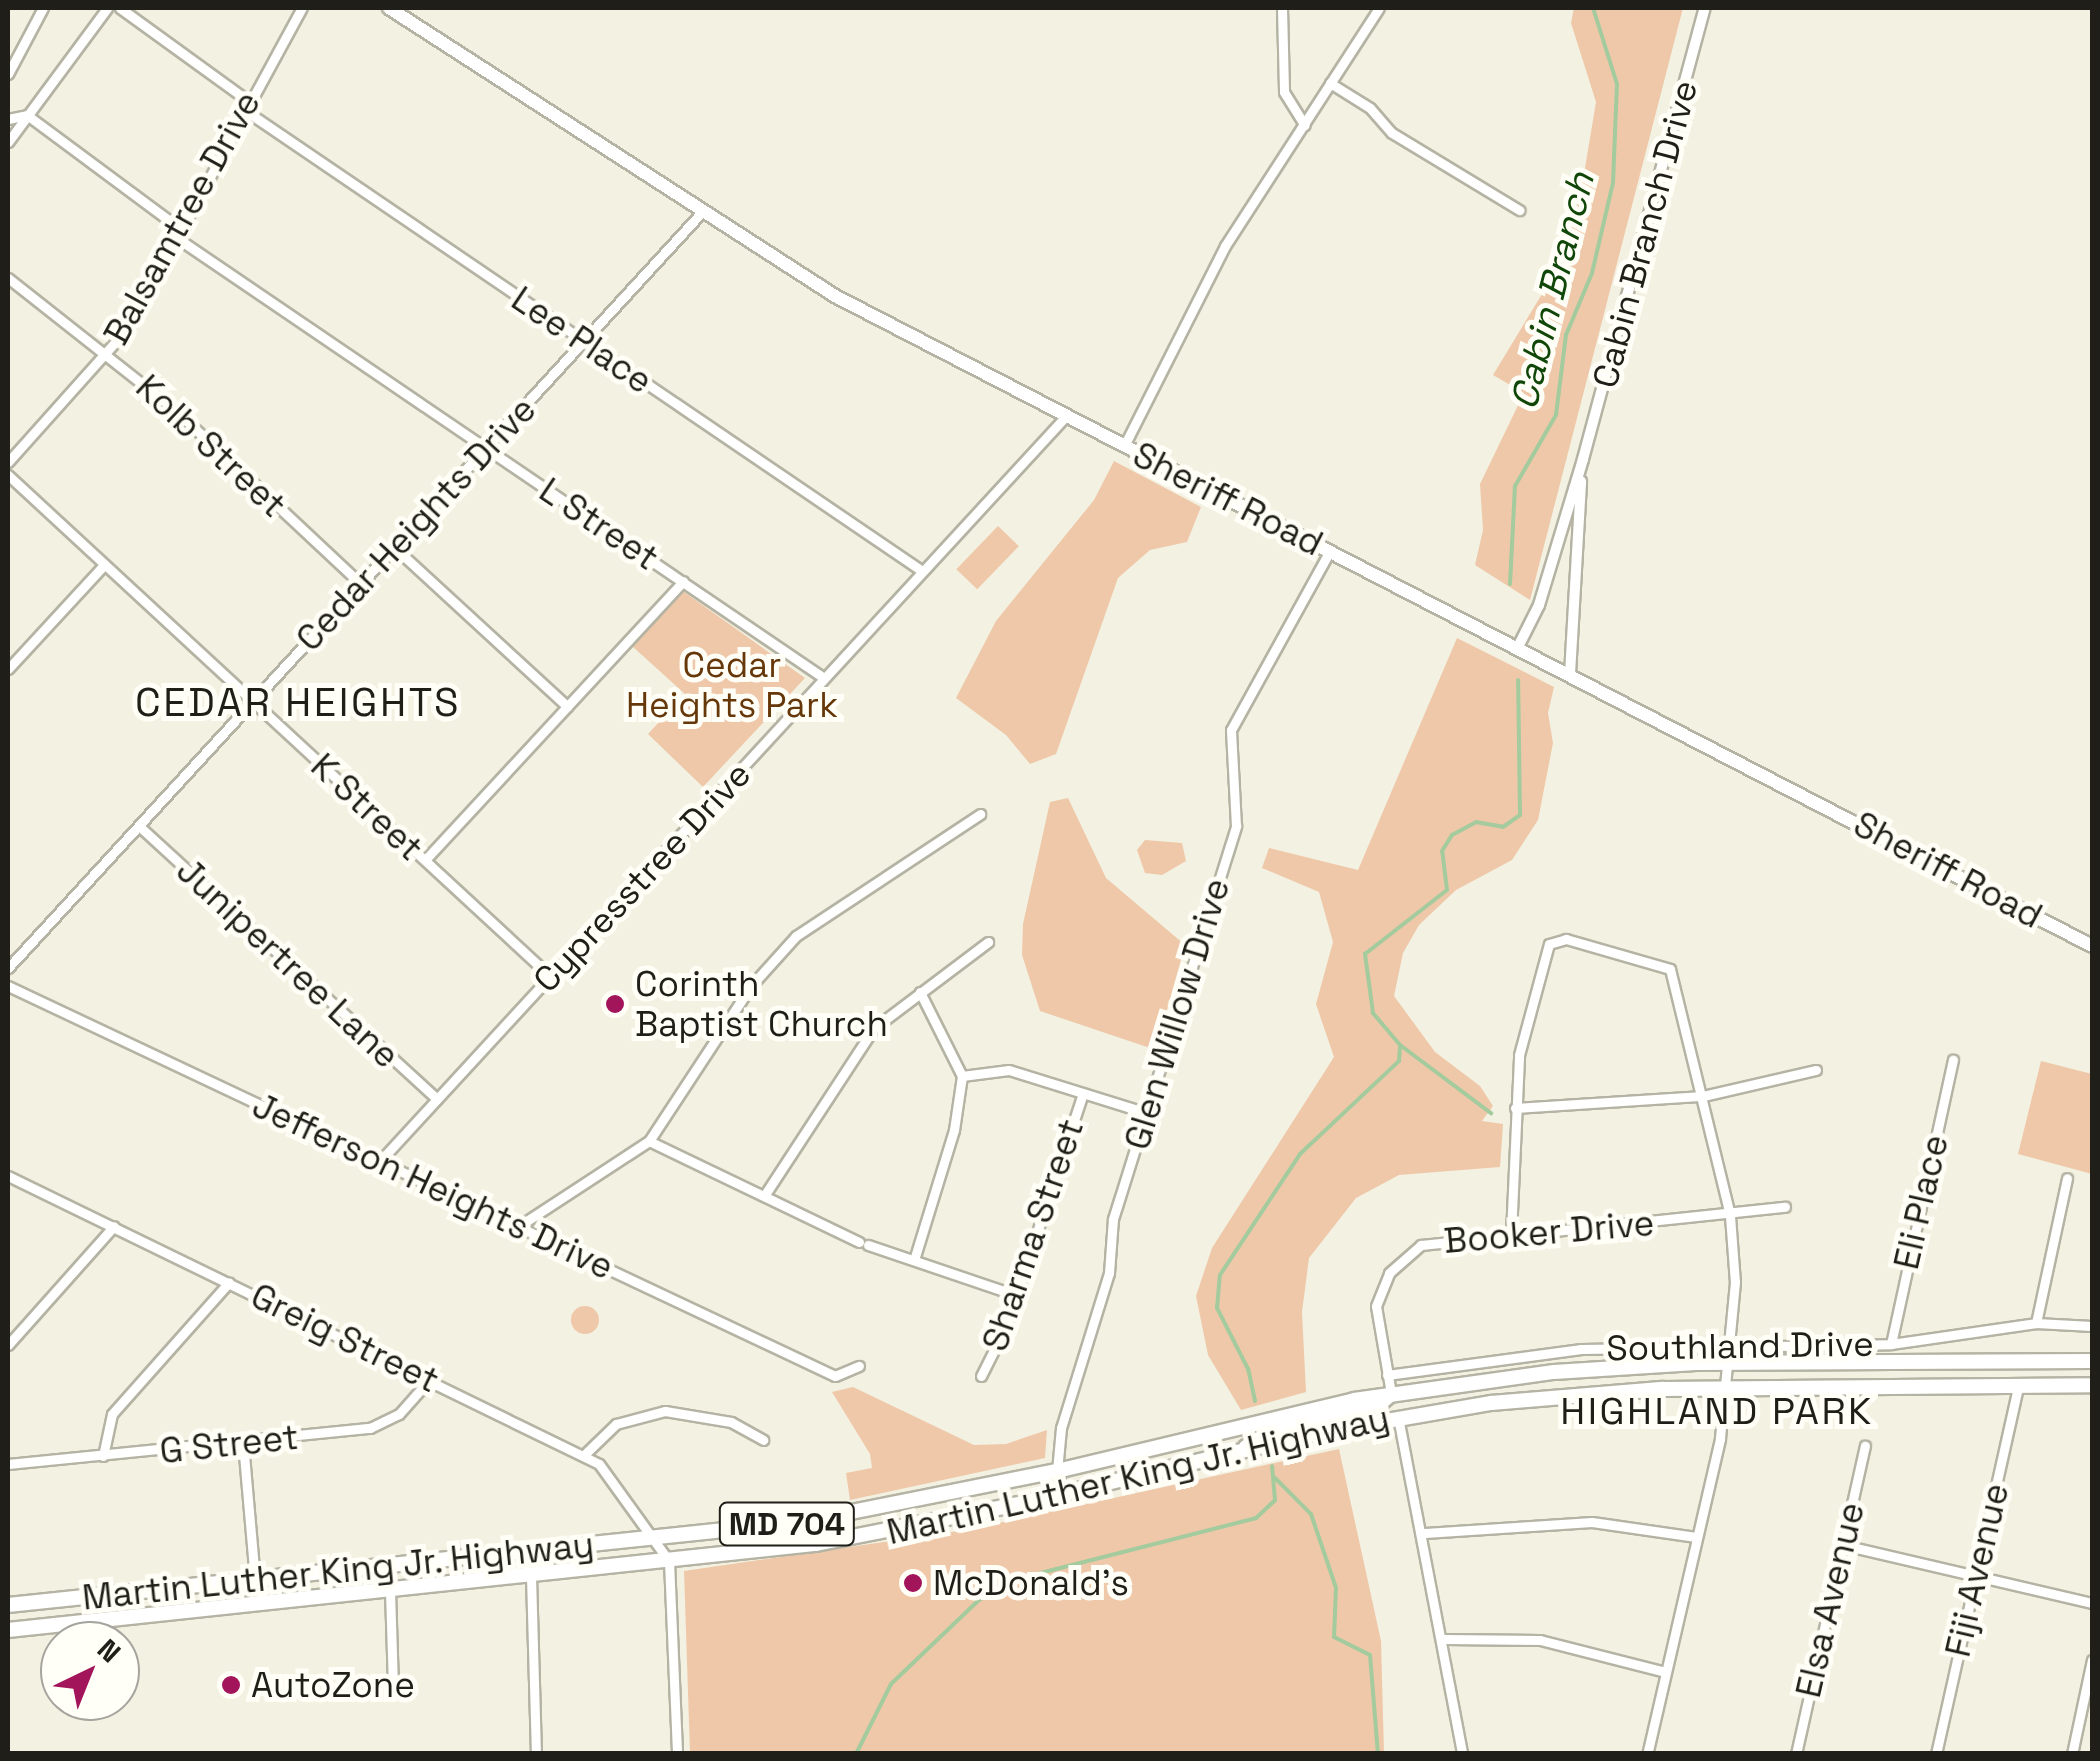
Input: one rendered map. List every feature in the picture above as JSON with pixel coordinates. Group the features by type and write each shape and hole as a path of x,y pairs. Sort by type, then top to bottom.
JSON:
{"main road":[{"name":"Sheriff Road","path":"389,8 835,296 2092,946"},
{"name":"Martin Luther King Jr. Highway","path":"8,1605 801,1522 1056,1471 1391,1393 1520,1376 1730,1362 2092,1361"},
{"path":"1398,1417 1404,1401 1498,1386 1520,1376"},
{"name":"Martin Luther King Jr. Highway","path":"8,1630 841,1540 1064,1494 1398,1417 1556,1396 1728,1388 2092,1385"},
{"path":"1242,1451 1271,1432 1375,1408 1391,1393"}],"street":[{"path":"8,74 43,8"},
{"path":"8,142 107,8"},
{"name":"Lee Place","path":"120,8 244,104 922,570"},
{"name":"Balsamtree Drive","path":"8,462 128,328 244,104 302,8"},
{"path":"1282,8 1284,92 1305,125"},
{"path":"1124,446 1224,246 1379,8"},
{"name":"Cabin Branch Drive","path":"1518,647 1539,605 1583,460 1706,8"},
{"path":"1330,84 1370,108 1392,133 1519,210"},
{"path":"8,119 27,115"},
{"name":"L Street","path":"27,115 176,232 824,678"},
{"name":"Cedar Heights Drive","path":"8,968 702,212"},
{"name":"Kolb Street","path":"8,278 107,353 362,584"},
{"name":"Cypresstree Drive","path":"380,1161 1066,416"},
{"name":"Cabin Branch Drive","path":"1570,674 1583,460"},
{"name":"K Street","path":"8,475 550,976"},
{"path":"395,548 567,706"},
{"name":"Glen Willow Drive","path":"1064,1494 1056,1471 1061,1428 1109,1273 1112,1219 1234,833 1231,730 1330,551"},
{"path":"8,669 104,564"},
{"path":"425,860 682,581"},
{"path":"519,1226 650,1141 782,950 814,920 892,877 980,814"},
{"name":"Junipertree Lane","path":"139,826 437,1099"},
{"path":"1511,1234 1519,1055 1546,950 1554,939 1566,939 1667,966 1677,978 1730,1216 1732,1343 1728,1388 1696,1538 1662,1670 1648,1754"},
{"path":"764,1196 871,1033 988,942"},
{"name":"Jefferson Heights Drive","path":"8,986 835,1376 859,1366"},
{"path":"914,1260 954,1130 962,1076 920,992"},
{"name":"Eli Place","path":"1891,1344 1953,1060"},
{"path":"962,1076 1008,1070 1147,1113"},
{"path":"1515,1108 1703,1096 1816,1070"},
{"name":"Sharma Street","path":"982,1376 1016,1295 1082,1093"},
{"path":"650,1141 863,1244 1016,1295"},
{"name":"Greig Street","path":"8,1176 586,1454 615,1482 650,1538"},
{"path":"2036,1323 2067,1178"},
{"name":"Booker Drive","path":"1391,1393 1376,1306 1398,1262 1430,1242 1730,1216 1785,1207"},
{"path":"8,1345 114,1226"},
{"path":"103,1456 112,1414 229,1282"},
{"name":"Southland Drive","path":"1387,1375 1581,1349 1732,1343 1891,1344 2036,1323 2092,1326"},
{"name":"G Street","path":"8,1464 243,1444 380,1426 410,1405 430,1379"},
{"name":"Fiji Avenue","path":"1936,1754 2018,1386"},
{"path":"586,1454 616,1424 665,1411 731,1422 763,1440"},
{"path":"1398,1417 1425,1533 1462,1754"},
{"path":"243,1444 255,1580 264,1604"},
{"name":"Elsa Avenue","path":"1796,1754 1864,1446"},
{"path":"1425,1533 1592,1522 1696,1538"},
{"path":"650,1538 669,1561 678,1754"},
{"path":"1842,1545 2092,1603"},
{"path":"531,1576 536,1754"},
{"path":"390,1590 394,1686"},
{"path":"1445,1640 1540,1640 1662,1670"},
{"path":"2072,1754 2092,1660"}],"green space":[{"path":"1574,8 1683,8 1530,600 1475,565 1483,530 1480,484 1524,393 1493,375 1562,261 1581,192 1596,102 1571,23"},
{"path":"1114,461 1201,507 1187,542 1150,550 1118,578 1056,754 1030,764 1006,735 956,698 996,621 1094,500"},
{"path":"998,526 1019,546 977,589 956,569"},
{"name":"Cedar Heights Park","path":"684,592 805,678 703,787 648,734 685,694 632,646"},
{"path":"1457,638 1554,687 1548,713 1553,743 1538,820 1512,860 1456,890 1419,925 1403,953 1394,996 1435,1052 1480,1086 1493,1106 1482,1121 1503,1124 1500,1167 1399,1175 1356,1198 1309,1258 1302,1312 1306,1392 1241,1410 1208,1355 1196,1296 1212,1248 1334,1057 1316,1004 1333,942 1319,892 1262,868 1269,848 1358,870"},
{"path":"1068,798 1106,878 1185,945 1156,1050 1040,1011 1022,955 1023,924 1050,802"},
{"path":"1145,840 1182,843 1186,861 1162,875 1145,873 1137,850"},
{"path":"2041,1061 2092,1074 2092,1174 2018,1154"},
{"path":"585,1306 595,1310 599,1320 595,1330 585,1334 575,1330 571,1320 575,1310"},
{"path":"853,1387 974,1445 1006,1444 1047,1430 1045,1458 850,1500 846,1473 872,1468 870,1454 832,1392"},
{"path":"1339,1449 1381,1641 1384,1753 690,1753 684,1571 966,1530"}],"waterway":[{"name":"Cabin Branch","path":"1510,584 1515,486 1556,415 1566,335 1592,273 1613,183 1617,84 1593,8"},
{"name":"Cabin Branch","path":"1255,1401 1248,1369 1217,1308 1220,1275 1300,1154 1399,1061 1400,1045 1373,1013 1365,954 1447,890 1442,851 1452,835 1476,822 1503,827 1520,815 1518,680"},
{"path":"1400,1045 1491,1113"},
{"name":"Cabin Branch","path":"856,1754 891,1684 979,1600 1021,1578 1256,1518 1275,1500 1272,1466"},
{"path":"1275,1478 1311,1514 1336,1588 1334,1637 1370,1655 1378,1754"}],"place":[{"name":"Corinth Baptist Church","path":"615,1004"},
{"name":"McDonald's","path":"913,1583"},
{"name":"AutoZone","path":"231,1685"}],"district":[{"name":"CEDAR HEIGHTS","path":"298,703"},
{"name":"HIGHLAND PARK","path":"1717,1412"}]}
